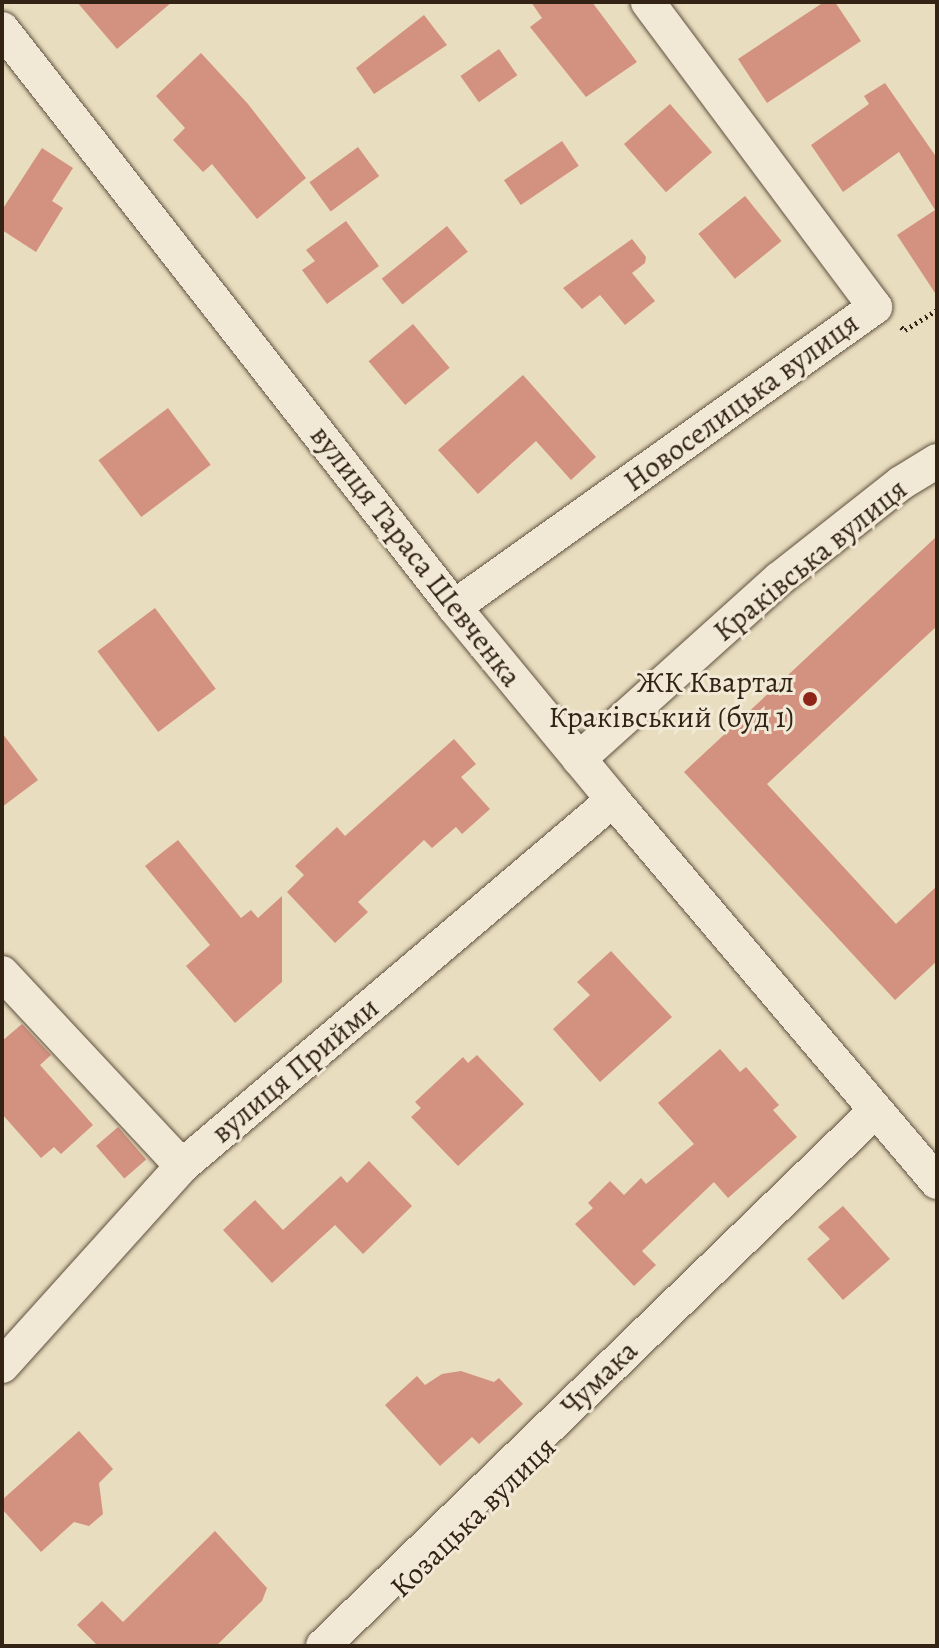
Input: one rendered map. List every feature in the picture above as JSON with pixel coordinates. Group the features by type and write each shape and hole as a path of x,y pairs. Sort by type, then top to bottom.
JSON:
{"street":[{"name":"Новоселицька вулиця","path":"454,607 875,307 648,2"},
{"name":"вулиця Тараса Шевченка","path":"2,29 454,607 937,1182"},
{"name":"Краківська вулиця","path":"579,759 779,579 901,483 937,461"},
{"name":"вулиця Прийми","path":"2,1366 182,1166 613,800"},
{"path":"2,973 182,1166"},
{"name":"Чумака","path":"323,1646 878,1115"},
{"name":"Козацька вулиця","path":"340,1646 878,1115"}],"building":[{"path":"77,2 172,2 117,49"},
{"path":"531,2 592,2 637,62 586,97 530,27 542,18"},
{"path":"824,2 835,2 861,41 767,103 738,59"},
{"path":"424,15 447,45 374,94 356,68"},
{"path":"499,49 517,75 479,102 460,76"},
{"path":"201,53 248,104 306,178 257,219 212,164 203,172 173,140 185,128 156,96"},
{"path":"885,83 937,158 937,296 897,235 935,210 899,152 843,192 811,145 869,104 864,96"},
{"path":"670,104 712,152 666,192 624,144"},
{"path":"562,141 579,166 521,205 504,180"},
{"path":"358,147 379,176 331,211 309,182"},
{"path":"42,148 73,168 52,201 63,208 36,252 2,230 2,210"},
{"path":"745,196 782,241 735,279 698,234"},
{"path":"346,221 379,266 327,304 302,270 315,261 306,250"},
{"path":"447,226 468,252 402,305 382,279"},
{"path":"632,239 646,257 645,263 632,273 655,301 625,325 600,295 582,309 563,288"},
{"path":"413,324 450,368 405,405 369,361"},
{"path":"523,375 596,457 571,480 536,441 478,494 438,450"},
{"path":"168,408 211,465 141,517 99,460"},
{"name":"ЖК Квартал Краківський (буд 1)","path":"937,536 937,626 767,784 896,924 937,886 937,961 895,1000 684,772"},
{"path":"155,608 216,689 158,732 97,651"},
{"path":"2,733 38,780 2,807"},
{"path":"454,739 476,764 461,777 490,809 462,834 456,827 432,848 424,840 358,902 368,912 335,943 287,892 304,875 295,866 337,827 345,836"},
{"path":"178,840 241,918 251,910 258,918 282,896 282,982 235,1023 186,966 210,945 145,866"},
{"path":"611,951 672,1017 600,1082 553,1029 590,995 577,982"},
{"path":"22,1024 51,1055 40,1065 93,1125 61,1154 54,1147 41,1158 2,1114 2,1041"},
{"path":"720,1049 740,1072 746,1067 779,1105 773,1110 797,1137 728,1198 714,1182 642,1251 656,1265 634,1286 575,1224 593,1208 588,1203 610,1181 624,1195 641,1178 646,1184 694,1144 658,1103"},
{"path":"477,1055 524,1104 458,1166 411,1117 421,1108 415,1102 463,1057 468,1063"},
{"path":"118,1127 146,1159 124,1178 96,1146"},
{"path":"369,1161 412,1206 363,1254 335,1225 272,1283 223,1230 255,1200 283,1230 341,1176 347,1183"},
{"path":"843,1206 890,1259 843,1300 807,1259 830,1239 818,1227"},
{"path":"461,1371 494,1382 499,1378 523,1404 479,1444 472,1437 440,1466 385,1405 417,1376 425,1385 442,1374"},
{"path":"79,1431 113,1469 99,1483 103,1514 89,1526 74,1522 41,1552 2,1509 2,1500"},
{"path":"215,1531 267,1588 262,1601 216,1646 98,1646 77,1625 102,1601 123,1622"}],"place":[{"name":"ЖК Квартал Краківський (буд 1)","path":"810,699"}]}
